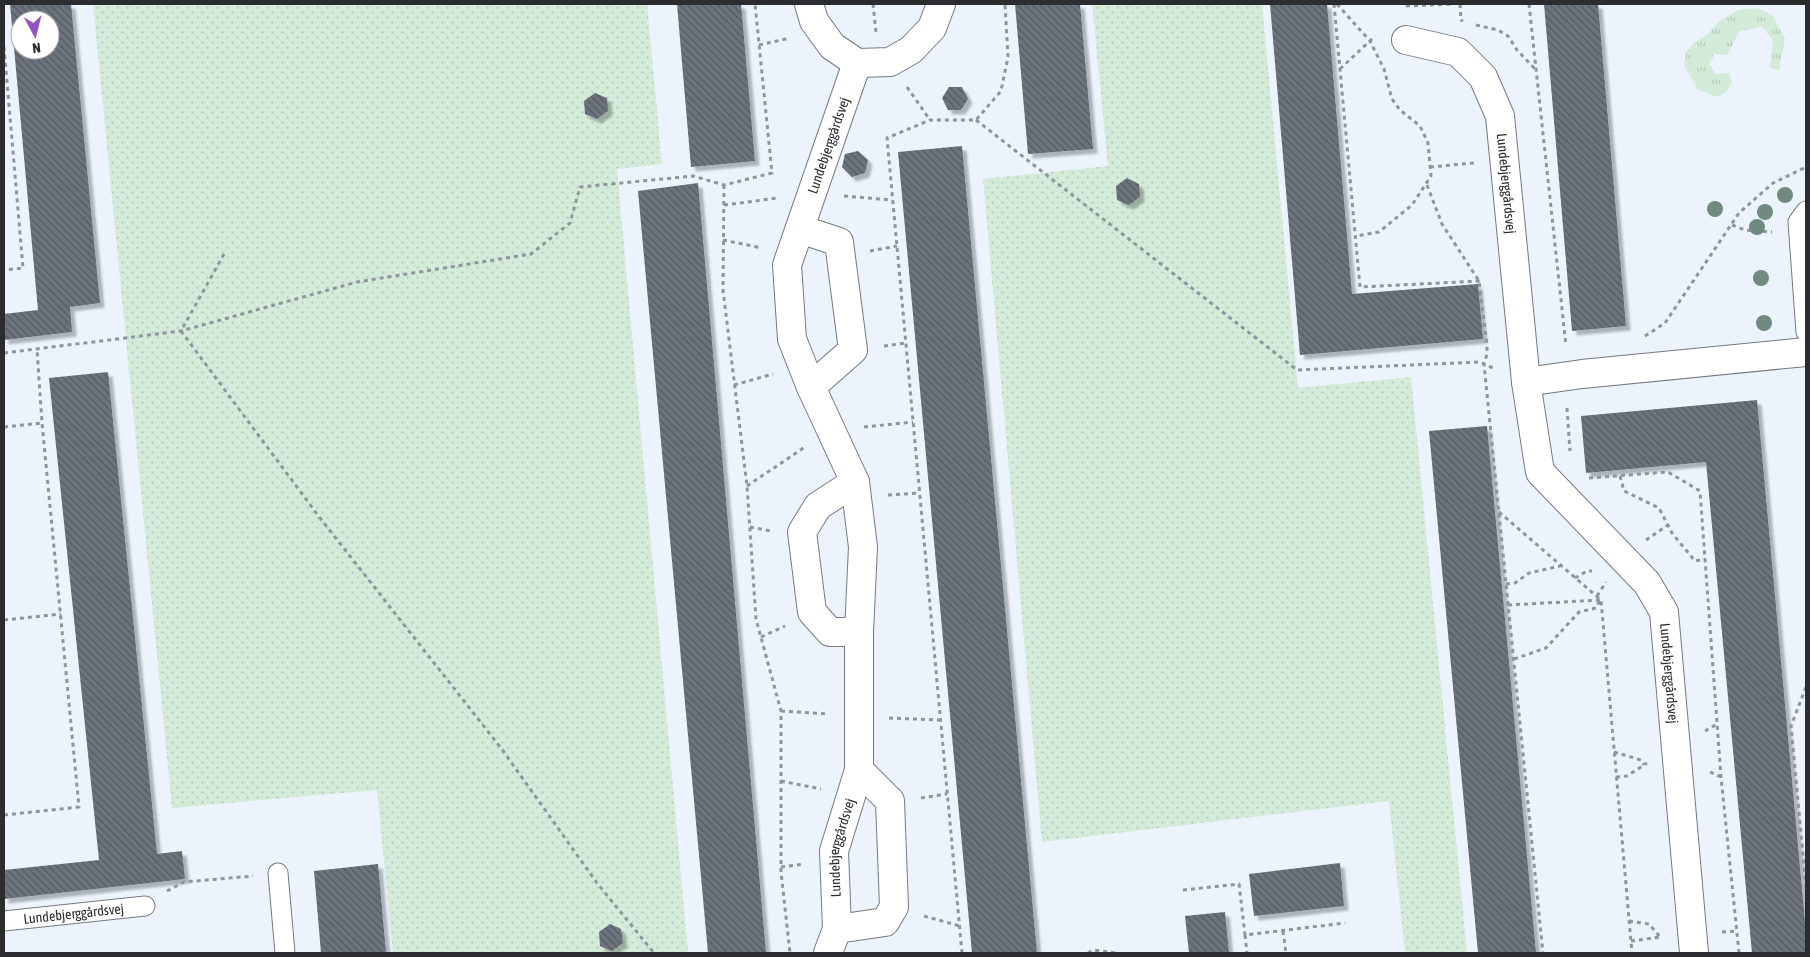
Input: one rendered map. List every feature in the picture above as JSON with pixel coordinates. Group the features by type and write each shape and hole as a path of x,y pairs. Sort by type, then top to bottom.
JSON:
{"street":[{"path":"809,4 814,21 832,46 857,63 890,62 911,50 932,28 941,4"},
{"name":"Lundebjerggårdsvej","path":"1406,40 1458,52 1483,77 1500,116 1526,382 1540,472 1648,583 1664,612 1694,953"},
{"name":"Lundebjerggårdsvej","path":"857,63 787,265 792,338 855,482 863,547 855,782 834,851 832,941 885,922 894,907"},
{"path":"800,229 839,242 853,350 807,376"},
{"path":"1526,382 1582,374 1806,352"},
{"path":"855,482 818,506 802,532 812,612 830,632 859,632"},
{"path":"855,782 890,802 894,907"}],"lane":[{"path":"1806,211 1798,222 1806,332"},
{"path":"278,873 285,953"},
{"name":"Lundebjerggårdsvej","path":"4,921 145,906"}],"path":[{"path":"4,353 180,331 357,282 531,254 570,223 580,187 693,176 724,184 772,173 755,4"},
{"path":"976,120 1001,91 1008,57 1005,4"},
{"path":"1335,4 1370,41 1384,69 1392,99 1400,110 1420,126 1428,143 1431,176 1427,185 1412,205 1379,232 1356,236"},
{"path":"1335,4 1360,287 1516,279"},
{"path":"1406,6 1453,4"},
{"path":"1460,4 1461,20 1466,22"},
{"path":"1529,4 1569,376 1576,395 1566,410 1571,454"},
{"path":"1472,24 1498,30 1508,36 1537,70"},
{"path":"4,48 5,90 23,268 4,270"},
{"path":"962,953 887,138 930,120 976,120 1297,370 1480,362 1526,382"},
{"path":"1643,336 1665,323 1739,214 1773,183 1806,167"},
{"path":"724,184 723,290 747,486 756,619 781,711 781,872 790,953"},
{"path":"1427,185 1442,224 1479,281 1487,345 1484,364 1543,953"},
{"path":"1732,225 1745,230 1777,232 1800,237"},
{"path":"724,240 791,254"},
{"path":"180,331 224,254"},
{"path":"180,331 320,518 501,748 597,883 654,953"},
{"path":"4,815 79,807 42,423 37,349"},
{"path":"734,385 807,376"},
{"path":"4,427 42,423"},
{"path":"1583,479 1668,472 1700,491 1721,777 1739,953"},
{"path":"1620,476 1624,491 1659,508 1672,533 1695,561 1705,559"},
{"path":"1499,512 1601,600 1632,953"},
{"path":"1506,584 1515,583 1529,573 1561,566"},
{"path":"1508,604 1601,600"},
{"path":"1514,659 1546,648 1579,612 1596,608 1601,600"},
{"path":"4,620 61,614"},
{"path":"1806,687 1791,726 1806,887"},
{"path":"1614,752 1641,760 1644,765"},
{"path":"781,781 855,782"},
{"path":"145,906 175,885 184,882 278,873"},
{"path":"1183,890 1239,884 1247,953"},
{"path":"894,907 960,926"},
{"path":"1629,921 1649,924 1660,938"},
{"path":"1245,935 1345,923"},
{"path":"1283,931 1286,953"},
{"path":"1088,953 1093,950 1116,953"}],"green space":[{"path":"93,4 647,4 662,164 617,169 688,953 393,953 377,790 172,808"},
{"path":"1092,4 1262,4 1298,388 1411,377 1467,953 1405,953 1389,801 1042,842 983,179 1108,166"},
{"path":"1757,8 1772,15 1785,39 1779,70 1770,68 1773,40 1762,27 1739,31 1728,55 1714,54 1709,64 1716,74 1729,73 1732,83 1726,92 1717,97 1697,89 1684,65 1686,52 1695,42 1709,33 1719,21 1739,10"}],"building":[{"path":"10,4 71,4 100,303 70,307 72,332 4,340 4,314 38,310 15,60 60,60 60,10 11,10"},
{"path":"677,4 741,4 755,161 691,167"},
{"path":"1015,4 1080,4 1093,149 1028,154"},
{"path":"1270,4 1327,4 1352,294 1478,284 1483,339 1300,355"},
{"path":"1544,4 1598,4 1626,326 1572,331"},
{"path":"949,87 962,87 968,99 961,110 948,110 942,98"},
{"path":"595,93 607,98 608,111 597,119 585,114 584,101"},
{"path":"962,146 1037,953 972,953 898,152"},
{"path":"858,151 868,160 865,173 852,177 842,167 845,154"},
{"path":"1127,178 1139,184 1140,197 1129,205 1117,200 1116,186"},
{"path":"698,183 766,953 708,953 638,191"},
{"path":"108,372 157,854 182,851 185,879 4,899 4,870 99,860 49,378"},
{"path":"1757,400 1806,933 1806,953 1752,953 1706,462 1586,473 1581,416"},
{"path":"1487,426 1536,953 1478,953 1429,431"},
{"path":"1340,863 1344,906 1254,916 1249,874"},
{"path":"378,864 386,953 321,953 314,871"},
{"path":"1225,912 1229,953 1189,953 1185,916"},
{"path":"610,924 621,929 623,943 612,951 600,946 599,932"}]}
